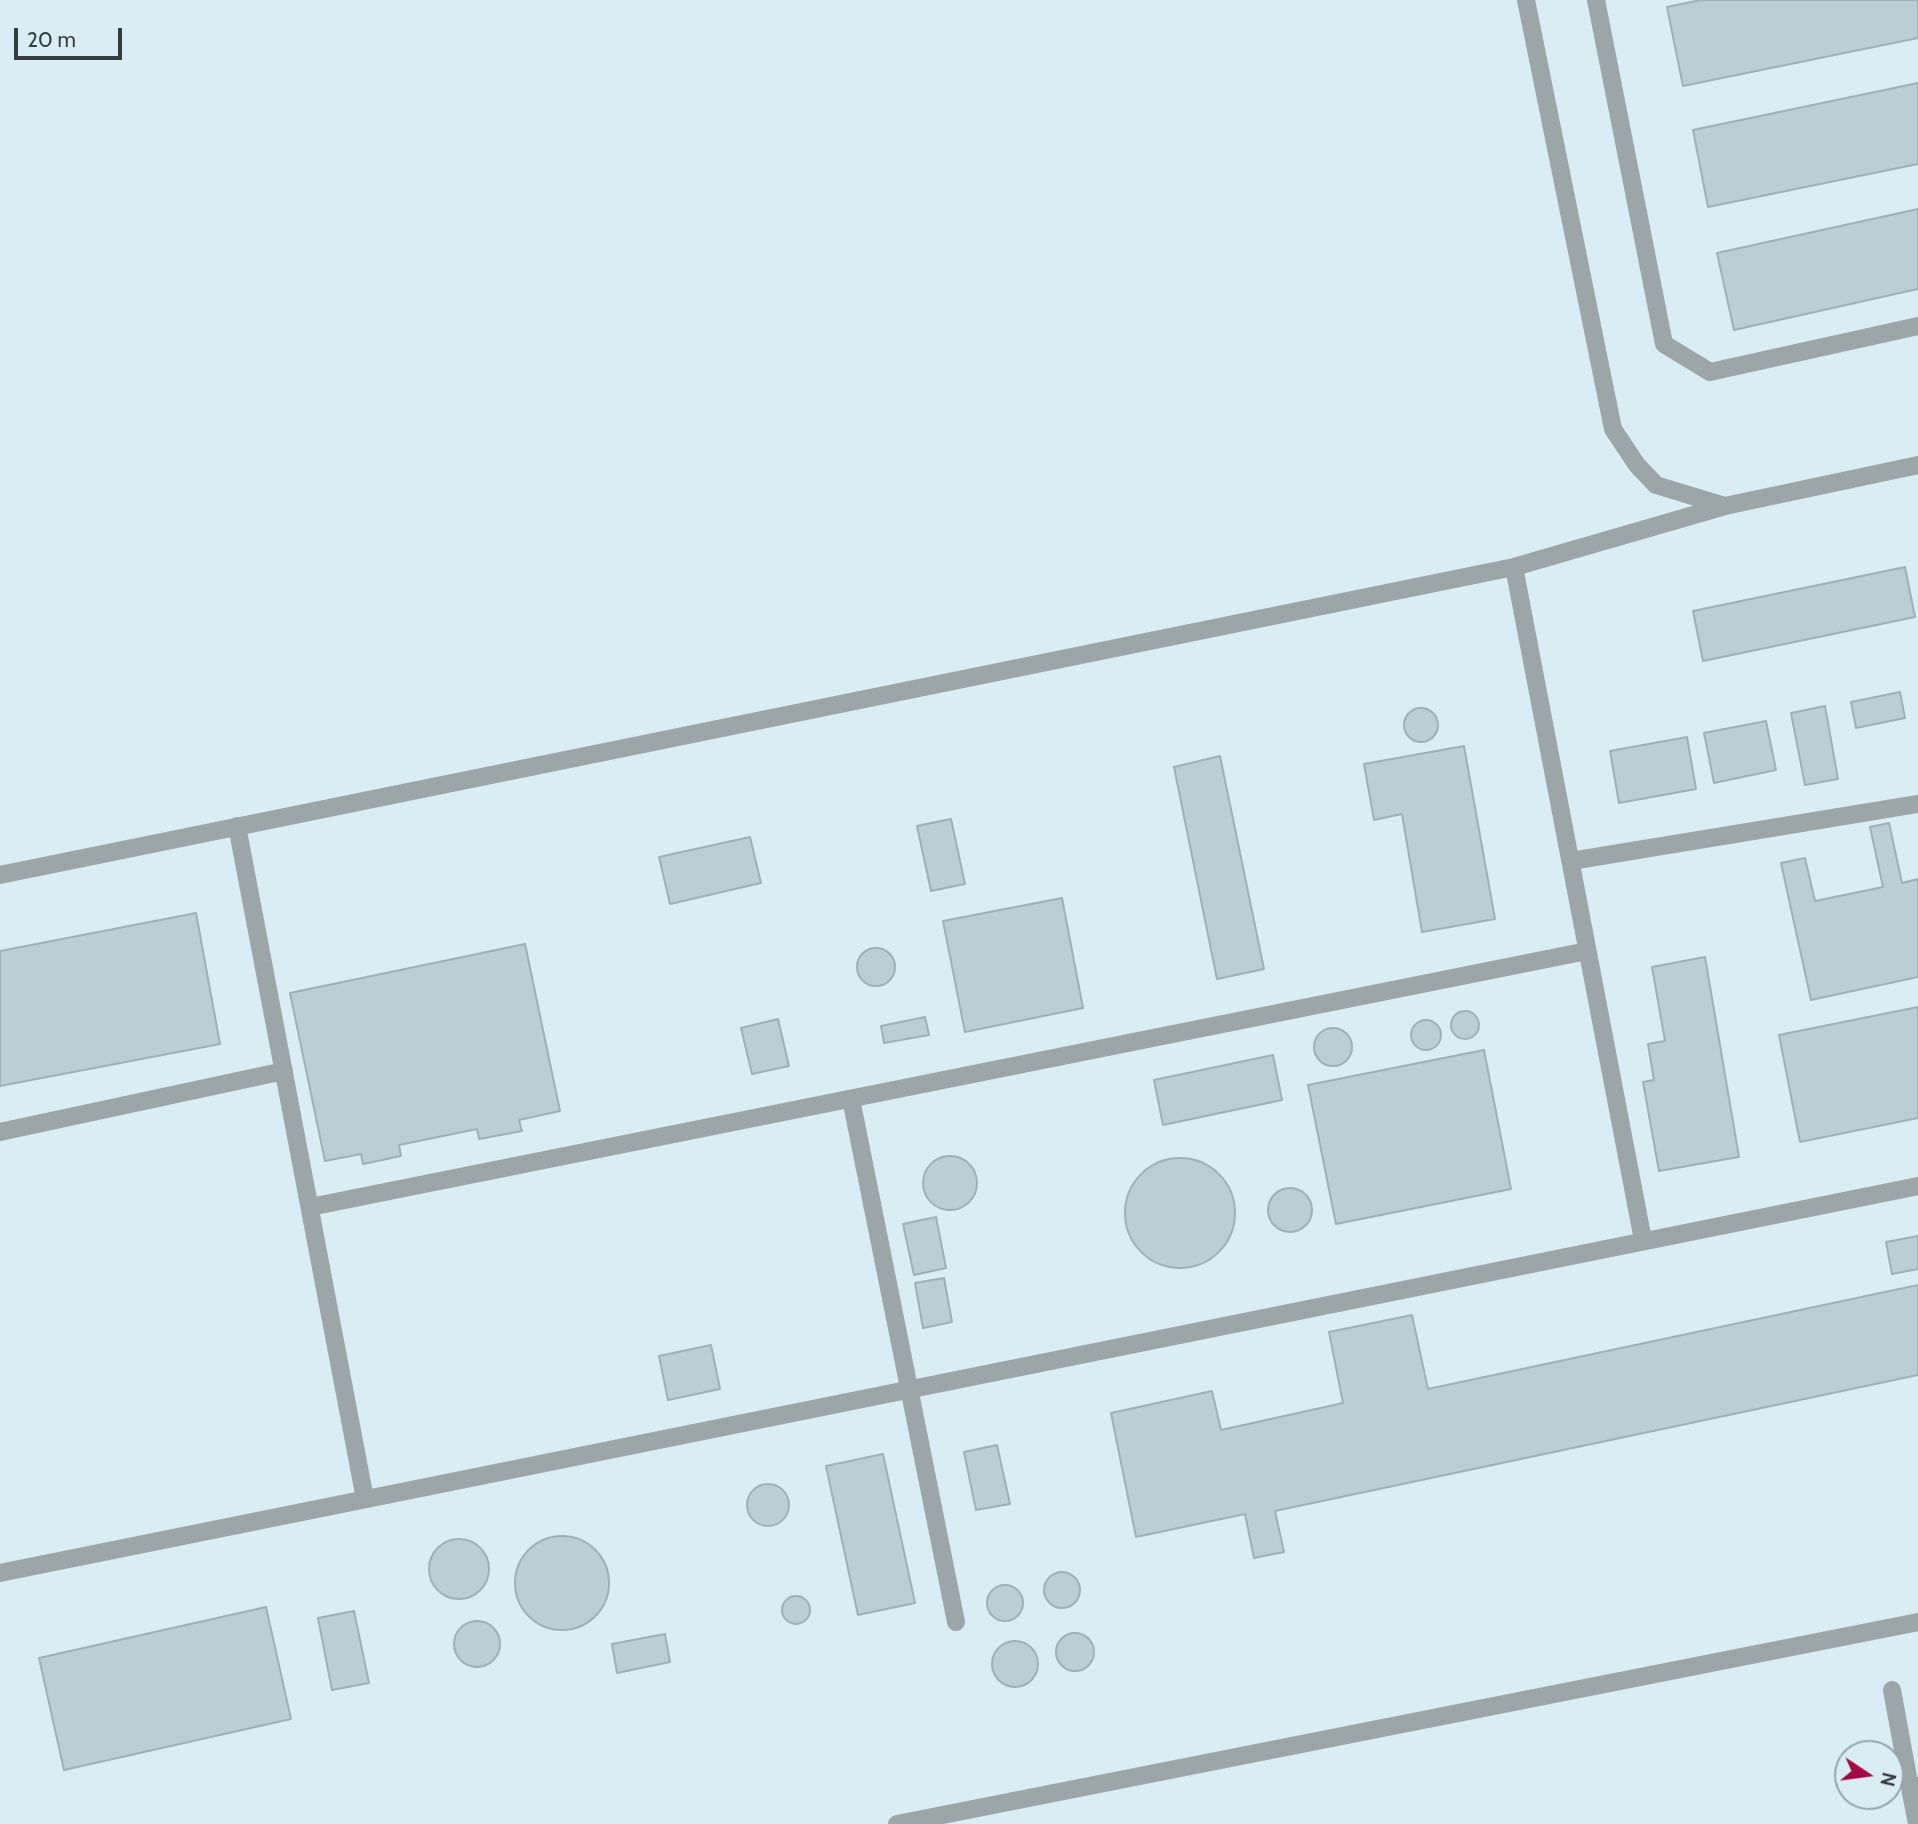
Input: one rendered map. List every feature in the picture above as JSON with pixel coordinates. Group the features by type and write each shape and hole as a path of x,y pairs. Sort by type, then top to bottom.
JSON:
{"street":[{"path":"1526,0 1613,429 1637,465 1656,485 1725,506"},
{"path":"1596,0 1664,344 1710,372 1918,326"},
{"path":"0,875 1514,567 1725,506 1918,465"},
{"path":"1514,567 1643,1240"},
{"path":"1571,861 1918,804"},
{"path":"237,826 365,1499"},
{"path":"310,1207 1587,951"},
{"path":"0,1132 284,1071"},
{"path":"851,1099 956,1622"},
{"path":"0,1573 1918,1186"},
{"path":"897,1824 1918,1622"},
{"path":"1892,1690 1914,1787 1917,1824"}],"building":[{"path":"1701,0 1918,0 1918,38 1683,86 1667,7"},
{"path":"1918,83 1918,164 1708,207 1693,130"},
{"path":"1918,209 1918,289 1734,330 1717,253"},
{"path":"1905,567 1915,617 1703,661 1693,611"},
{"path":"1900,692 1905,718 1856,728 1851,702"},
{"path":"1825,706 1838,779 1805,785 1791,713"},
{"path":"1421,708 1433,713 1438,725 1433,737 1421,742 1409,737 1404,725 1409,713"},
{"path":"1766,721 1776,770 1714,783 1704,733"},
{"path":"1687,737 1696,789 1619,803 1610,751"},
{"path":"1464,746 1495,919 1422,932 1402,814 1374,820 1364,764"},
{"path":"1220,756 1264,969 1217,979 1174,767"},
{"path":"951,819 965,884 931,891 917,826"},
{"path":"1889,823 1902,883 1918,879 1918,977 1811,1000 1781,863 1805,858 1815,901 1883,887 1870,827"},
{"path":"750,837 761,883 670,904 659,857"},
{"path":"1062,898 1083,1008 965,1032 943,921"},
{"path":"196,913 220,1044 0,1086 0,951"},
{"path":"525,944 560,1111 519,1120 522,1131 479,1139 477,1129 399,1145 401,1156 363,1164 361,1154 325,1161 290,993"},
{"path":"876,948 890,953 895,967 890,981 876,986 862,981 857,967 862,953"},
{"path":"1705,957 1739,1157 1659,1171 1643,1082 1654,1080 1648,1044 1665,1041 1652,967"},
{"path":"1918,1007 1918,1118 1800,1142 1779,1035"},
{"path":"1465,1011 1475,1015 1479,1025 1475,1035 1465,1039 1455,1035 1451,1025 1455,1015"},
{"path":"925,1017 929,1035 884,1043 881,1026"},
{"path":"778,1019 789,1066 752,1074 741,1028"},
{"path":"1426,1020 1432,1021 1440,1029 1440,1041 1432,1049 1426,1050 1420,1049 1412,1041 1411,1035 1412,1029 1420,1021"},
{"path":"1333,1028 1347,1033 1352,1047 1347,1061 1333,1066 1319,1061 1314,1047 1319,1033"},
{"path":"1484,1050 1511,1189 1336,1224 1308,1085"},
{"path":"1273,1055 1282,1100 1163,1125 1154,1080"},
{"path":"950,1156 969,1164 977,1183 969,1202 950,1210 931,1202 923,1183 931,1164"},
{"path":"1180,1158 1201,1162 1219,1174 1231,1192 1235,1213 1231,1234 1219,1252 1201,1264 1180,1268 1159,1264 1141,1252 1129,1234 1125,1213 1129,1192 1141,1174 1159,1162"},
{"path":"1290,1188 1305,1195 1312,1210 1305,1225 1290,1232 1275,1225 1268,1210 1275,1195"},
{"path":"936,1217 946,1268 914,1275 903,1224"},
{"path":"1918,1236 1918,1269 1892,1274 1886,1242"},
{"path":"944,1278 952,1322 923,1328 915,1283"},
{"path":"1918,1285 1918,1375 1275,1511 1284,1552 1254,1558 1245,1514 1136,1537 1111,1413 1212,1391 1221,1430 1343,1403 1329,1332 1412,1315 1428,1389"},
{"path":"711,1345 720,1389 668,1400 659,1356"},
{"path":"997,1445 1010,1504 976,1510 964,1452"},
{"path":"883,1454 915,1603 858,1615 826,1466"},
{"path":"768,1484 783,1490 789,1505 783,1520 768,1526 753,1520 747,1505 753,1490"},
{"path":"562,1536 580,1540 595,1550 605,1565 609,1583 605,1601 595,1616 580,1626 562,1630 544,1626 529,1616 519,1601 515,1583 519,1565 529,1550 544,1540"},
{"path":"459,1539 476,1544 484,1552 489,1569 484,1586 476,1594 459,1599 442,1594 434,1586 429,1569 434,1552 442,1544"},
{"path":"1062,1572 1075,1577 1080,1590 1075,1603 1062,1608 1049,1603 1044,1590 1049,1577"},
{"path":"1005,1585 1018,1590 1023,1603 1018,1616 1005,1621 992,1616 987,1603 992,1590"},
{"path":"796,1596 806,1600 810,1610 806,1620 796,1624 786,1620 782,1610 786,1600"},
{"path":"266,1607 291,1719 64,1770 39,1658"},
{"path":"354,1611 369,1683 332,1690 318,1618"},
{"path":"477,1621 493,1628 500,1644 493,1660 477,1667 461,1660 454,1644 461,1628"},
{"path":"1075,1633 1088,1639 1094,1652 1088,1665 1075,1671 1062,1665 1056,1652 1062,1639"},
{"path":"665,1634 670,1662 617,1673 612,1644"},
{"path":"1015,1641 1031,1648 1038,1664 1031,1680 1015,1687 999,1680 992,1664 999,1648"}]}
